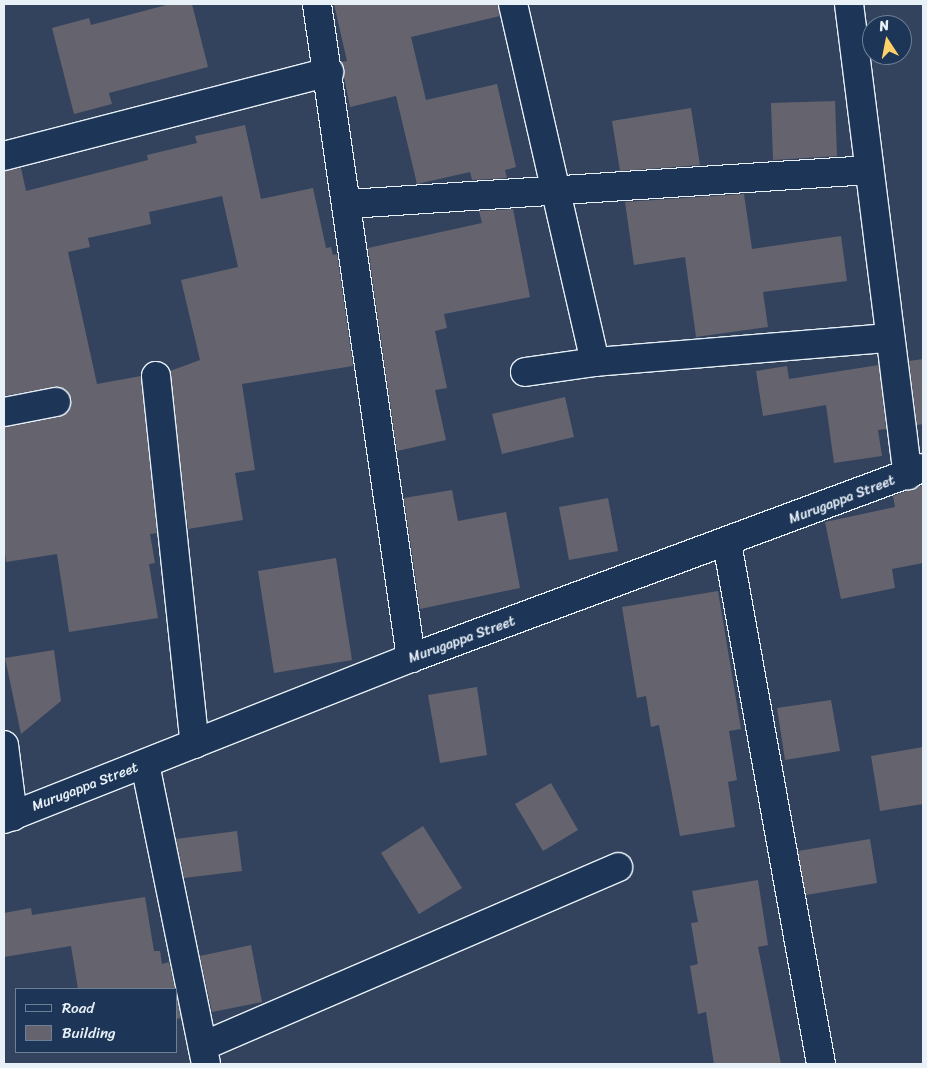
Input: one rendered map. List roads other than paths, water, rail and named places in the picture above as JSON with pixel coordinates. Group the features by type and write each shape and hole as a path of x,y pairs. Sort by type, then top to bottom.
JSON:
{"street":[{"path":"316,4 329,72 349,204 412,658"},
{"path":"513,4 595,362"},
{"path":"849,4 890,338 915,472"},
{"path":"4,156 329,72"},
{"path":"349,204 556,188 869,170"},
{"path":"526,372 595,362 890,338"},
{"path":"156,376 195,744"},
{"path":"4,412 56,402"},
{"name":"Murugappa Street","path":"8,817 412,658 915,472"},
{"path":"727,543 821,1064"},
{"path":"4,745 8,817"},
{"path":"145,764 205,1055 618,867"}]}
